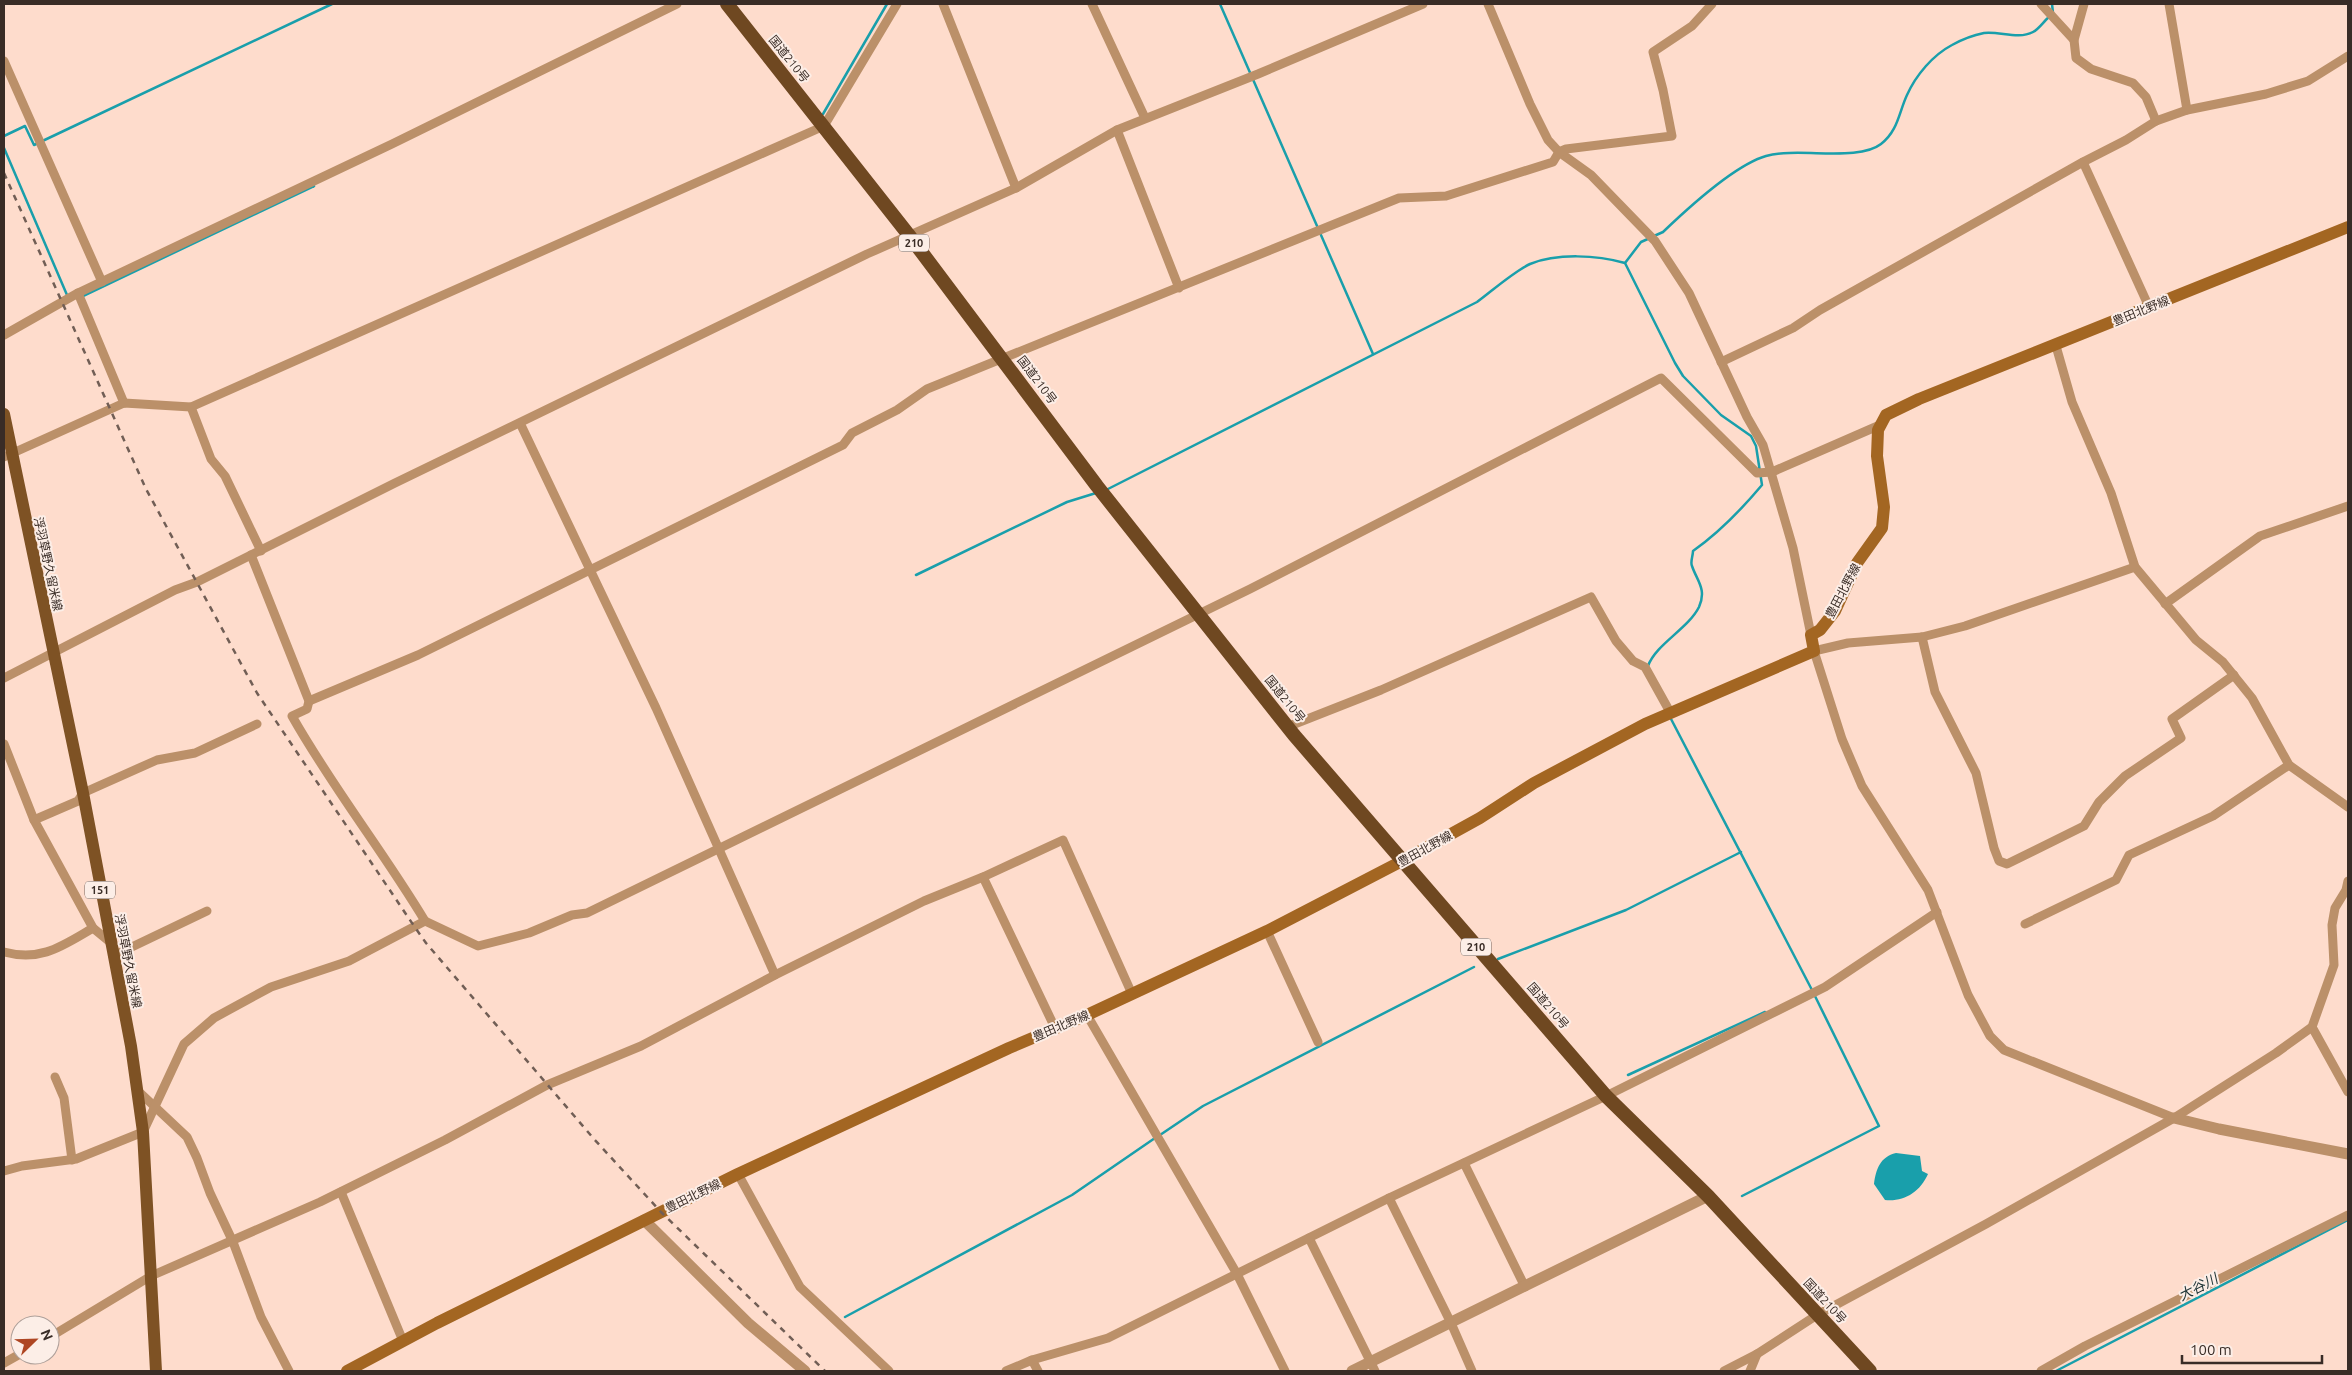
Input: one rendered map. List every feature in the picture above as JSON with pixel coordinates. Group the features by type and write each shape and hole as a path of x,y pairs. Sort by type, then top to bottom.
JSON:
{"highway":[{"name":"国道210号","path":"727,4 908,234 1108,500 1288,727 1606,1096 1708,1196 1870,1371"}],"main road":[{"name":"豊田北野線","path":"1811,635 1820,630 1835,611 1858,563 1882,528 1883,491 1877,456 1877,435 1886,415 1919,399 2056,346 2348,227"},
{"name":"浮羽草野久留米線","path":"4,414 8,454 83,793 131,1046 143,1132 151,1309 156,1371"},
{"path":"1811,635 1814,651"},
{"name":"豊田北野線","path":"347,1371 403,1341 738,1174 1267,931 1402,861 1480,818 1534,783 1645,724 1814,651"}],"street":[{"path":"4,335 78,293 390,145 677,4"},
{"path":"8,454 124,403 191,407 824,126 897,4"},
{"path":"944,4 1016,188"},
{"path":"1092,4 1145,118"},
{"path":"4,678 175,590 197,582 251,556 908,234 1016,188 1117,130 1258,74 1423,4"},
{"path":"1488,4 1536,119 1548,140 1559,152 1591,174 1655,241 1689,293 1747,417 1763,445 1793,548 1811,635"},
{"path":"309,701 418,655 843,445 852,433 897,410 927,389 1399,198 1446,196 1552,162 1559,152 1566,149 1672,136 1663,90 1652,52 1692,26 1712,4"},
{"path":"2041,4 2074,40"},
{"path":"2084,4 2074,40 2076,58 2091,69 2134,83 2146,97 2156,121"},
{"path":"2169,4 2187,110"},
{"path":"1721,362 1793,328 1828,306 2083,162 2126,140 2156,121 2187,110 2266,94 2308,81 2348,56"},
{"path":"4,61 102,282"},
{"path":"1117,130 1179,288"},
{"path":"2083,162 2149,307"},
{"path":"78,293 124,403"},
{"path":"2056,346 2072,402 2110,492 2135,567 2196,640 2223,662 2252,698 2289,765 2348,807"},
{"path":"251,556 309,701 308,709 292,716 315,757 402,882 425,921 478,946 529,933 572,915 587,914 1198,615 1661,378 1757,473 1772,472 1881,425"},
{"path":"191,407 210,459 225,476 261,550"},
{"path":"520,423 656,708 774,976"},
{"path":"2165,604 2260,536 2348,506"},
{"path":"2135,567 1965,626 1922,637 1848,643 1814,651 1842,739 1862,786 1917,871 1937,912 1968,995 1997,1046 2174,1118 2219,1129 2348,1154"},
{"path":"1288,727 1381,690 1591,597 1616,642 1633,661 1645,667 1670,712"},
{"path":"1922,637 1935,692 1976,774 1994,848 1999,861 2007,864 2084,826 2099,802 2125,776 2181,738 2172,719 2234,675"},
{"path":"34,820 78,801 83,793 157,760 195,753 258,724"},
{"path":"4,744 34,820 93,928 110,942"},
{"path":"2025,924 2116,880 2128,856 2213,816 2289,765"},
{"path":"60,1331 151,1276 233,1242 341,1192 547,1085 641,1046 774,976 924,901 983,877 1063,840 1132,994"},
{"path":"983,877 1055,1028"},
{"path":"1724,1371 1757,1354 1817,1315 1986,1224 2174,1118 2276,1053 2312,1027 2334,965 2332,925 2335,908 2347,888"},
{"path":"113,956 207,912"},
{"path":"1006,1371 1032,1360 1108,1338 1389,1198 1606,1096 1825,988 1937,912"},
{"path":"4,1171 22,1166 72,1160 143,1132 184,1044 214,1018 272,987 349,962 425,921"},
{"path":"4,952 25,957 41,954 93,928"},
{"path":"1267,931 1318,1042"},
{"path":"1087,1015 1237,1274 1285,1371"},
{"path":"2312,1027 2348,1092"},
{"path":"55,1076 64,1098 72,1160"},
{"path":"137,1090 186,1137 233,1242 261,1317 289,1371"},
{"path":"1464,1163 1524,1287"},
{"path":"738,1174 800,1288 889,1371"},
{"path":"341,1192 403,1341"},
{"path":"1352,1371 1373,1367 1451,1323 1708,1196"},
{"path":"1389,1198 1451,1323 1472,1371"},
{"path":"2041,1371 2086,1346 2348,1215"},
{"path":"644,1220 748,1323 805,1371"},
{"path":"1309,1238 1373,1367"},
{"path":"1750,1371 1757,1354"},
{"path":"1032,1360 1038,1371"}],"water":[{"path":"1896,1153 1920,1156 1922,1171 1928,1174 1916,1191 1899,1199 1885,1200 1874,1184 1876,1173 1886,1157"}],"waterway":[{"path":"4,136 25,126 34,145 332,4"},
{"path":"823,114 887,4"},
{"path":"1220,4 1373,354"},
{"path":"2052,4 2053,13"},
{"path":"1654,236 1663,232 1698,200 1726,178 1740,168 1766,156 1794,153 1858,152 1881,144 1895,127 1915,80 1938,54 1959,41 1984,33 2027,34 2035,31 2049,17"},
{"path":"4,148 67,295"},
{"path":"83,296 314,186"},
{"path":"1625,263 1641,242 1650,238"},
{"path":"1106,490 1477,302 1523,267 1541,260 1577,256 1602,258 1625,263 1683,376 1721,415 1751,436 1756,446 1762,485 1730,520 1693,551 1691,564 1702,590 1699,607 1688,622 1658,651 1648,666"},
{"path":"916,575 1067,502 1096,493"},
{"path":"1670,717 1812,990 1879,1126 1742,1196"},
{"path":"1498,959 1626,910 1741,852"},
{"path":"1160,1135 1203,1106 1474,967"},
{"path":"1628,1075 1765,1012"},
{"path":"845,1317 1072,1195 1155,1138"},
{"name":"大谷川","path":"2056,1371 2346,1221"}],"railway":[{"path":"4,173 146,489 257,693 414,926 426,943 594,1139 661,1212 825,1371"}]}
